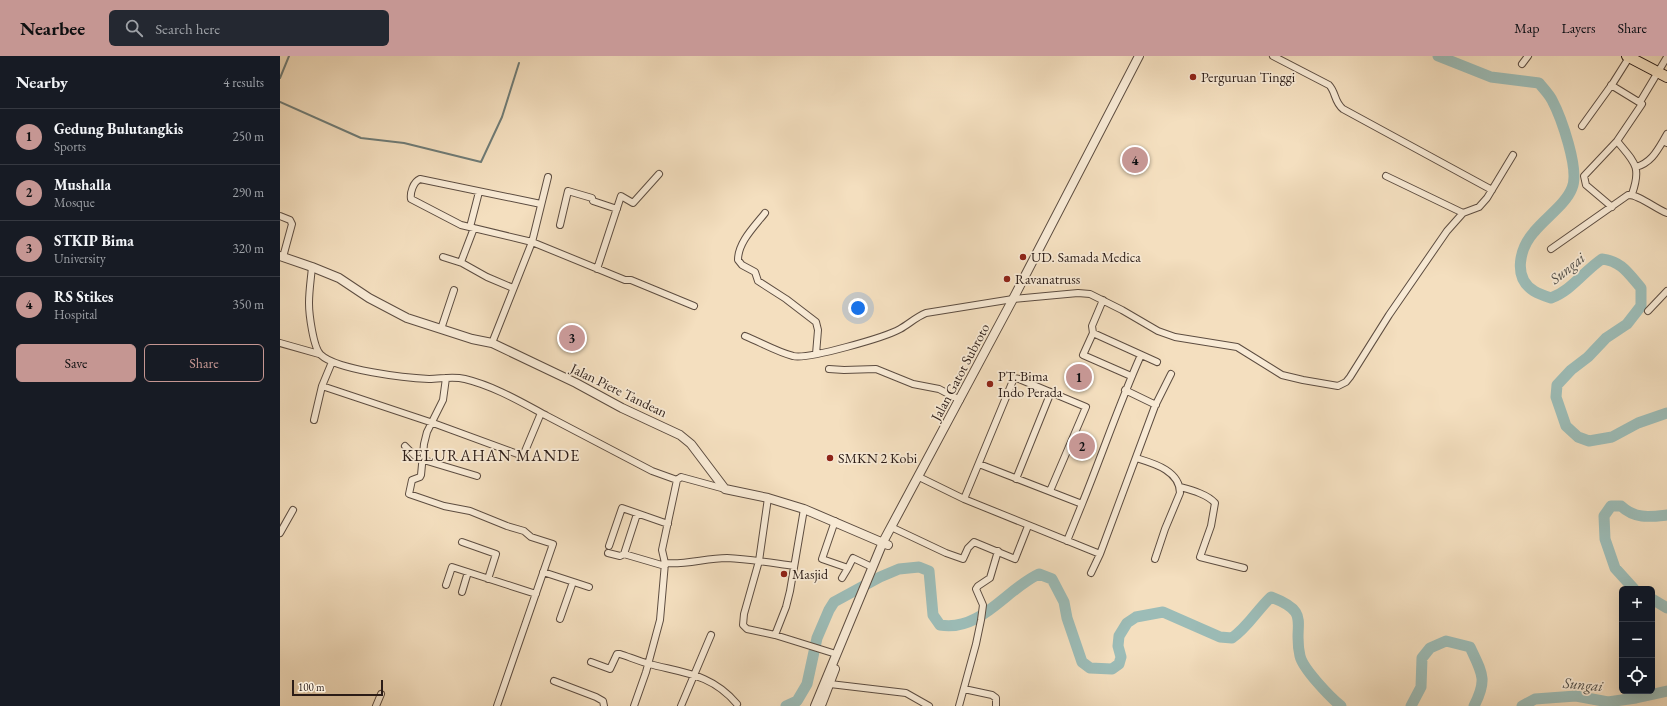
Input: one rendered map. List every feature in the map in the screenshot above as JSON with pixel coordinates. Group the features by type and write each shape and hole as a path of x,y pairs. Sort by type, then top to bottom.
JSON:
{"highway":[{"path":"1629,56 1663,75"}],"street":[{"name":"Jalan Gatot Subroto","path":"814,706 833,653 885,543 960,400 1016,299 1139,56"},
{"name":"Jalan Gatot Subroto","path":"920,478 1144,56"},
{"path":"1273,56 1329,85 1332,88 1336,102 1343,109 1492,190"},
{"path":"1522,64 1528,56"},
{"path":"1582,126 1611,85 1629,56"},
{"path":"1612,207 1586,185 1584,176 1617,141 1642,104 1640,102 1663,75 1667,57"},
{"path":"1611,85 1640,102"},
{"path":"1636,167 1642,165 1653,157 1665,142 1667,134"},
{"path":"1617,141 1636,167 1636,179 1632,194"},
{"path":"745,336 794,357 829,352 896,331 918,316 926,313 1016,299 1078,293 1090,294 1158,331 1175,337 1237,347 1282,375 1338,386 1346,382 1350,377 1389,315 1447,231 1463,213 1479,207 1487,198 1513,154"},
{"path":"597,269 621,196 633,203 659,174"},
{"path":"1386,176 1463,213"},
{"path":"492,343 532,242 548,177"},
{"path":"541,204 420,179 416,181 410,195 411,199 461,224 532,242 597,269 625,280 631,280 694,306"},
{"path":"560,225 568,191 592,198 593,201 617,209"},
{"path":"461,262 472,227 479,192"},
{"path":"1551,249 1628,195 1637,195 1655,208 1667,213"},
{"path":"766,213 751,230 744,241 738,256 738,260 742,265 755,272 758,281 786,299 816,322 818,330 816,354"},
{"path":"280,216 290,220 292,224 281,256"},
{"name":"Jalan Piere Tandean","path":"281,256 338,278 370,298 407,318 472,339 492,343 576,383 622,408 680,435 691,444 725,488"},
{"path":"443,257 461,262 487,278 514,288"},
{"path":"312,267 309,304 314,341 319,354"},
{"path":"441,329 454,290"},
{"path":"1648,311 1667,291"},
{"path":"1103,300 1092,326 1093,333 1083,355 1131,376"},
{"path":"1093,333 1157,362"},
{"path":"280,343 319,354 332,362 382,374 431,379 466,379 501,392 652,471 677,480 681,477 768,498 804,509 885,543"},
{"path":"1067,541 1099,462 1125,390 1141,355"},
{"path":"314,420 322,386 332,362"},
{"path":"829,369 876,369 913,384 939,389 960,400"},
{"path":"1091,573 1100,554 1156,405 1171,374"},
{"path":"446,378 443,400 424,444 421,458 421,475 420,477 412,480 410,494 444,506 470,511 507,526 524,531 530,537 553,544 497,706"},
{"path":"964,500 1014,378 1086,407 1050,491"},
{"path":"322,386 433,422 523,456 541,413"},
{"path":"1125,390 1156,405"},
{"path":"1016,479 1050,392"},
{"path":"404,446 415,456 477,476"},
{"path":"1136,458 1159,466 1168,471 1180,487 1180,493 1165,529 1155,559"},
{"path":"979,464 1082,504"},
{"path":"920,478 964,500 1100,554"},
{"path":"634,706 649,664 662,607 665,564 662,550 677,480"},
{"path":"1180,487 1194,491 1215,503 1211,526 1200,557 1244,568"},
{"path":"768,498 759,561 744,614 744,625 747,629 775,635 833,653"},
{"path":"609,546 622,508 668,524"},
{"path":"775,635 786,607 804,509"},
{"path":"280,533 293,510"},
{"path":"624,554 637,514"},
{"path":"835,521 822,559 848,568"},
{"path":"894,528 960,559 965,558 968,548 974,542 1015,559 1028,526"},
{"path":"462,542 496,554 488,579"},
{"path":"959,706 981,620 983,605 976,590 978,586 990,578 998,551"},
{"path":"608,553 620,556 624,554 665,564 683,564 726,558 794,566"},
{"path":"842,578 853,558 873,570"},
{"path":"446,586 452,567 536,594"},
{"path":"462,592 468,572"},
{"path":"543,572 589,587"},
{"path":"560,619 573,582"},
{"name":"Jalan Gatot Subroto","path":"820,706 830,684 866,586"},
{"path":"681,706 711,635"},
{"path":"591,662 610,669 617,654 649,664 695,674 720,686 736,704"},
{"path":"554,681 596,697 603,701 604,706"},
{"path":"830,684 906,693 929,706"},
{"path":"964,688 992,695 996,698 996,706"},
{"path":"376,706 380,694"}],"waterway":[{"path":"280,78 289,56"},
{"name":"Sungai","path":"1438,56 1491,77 1539,83 1548,93 1560,118 1572,157 1574,180 1572,188 1565,200 1534,232 1525,246 1520,262 1523,278 1527,285 1534,291 1551,298 1565,291 1602,259 1609,260 1619,265 1641,288 1641,306 1627,324 1606,338 1588,357 1571,370 1557,385 1556,397 1566,426 1578,437 1589,441 1612,437 1638,423 1667,413"},
{"path":"280,102 361,138 404,143 481,162 502,117 519,63"},
{"name":"Sungai","path":"1631,586 1615,568 1605,539 1604,516 1611,506 1621,506 1632,513 1642,516 1667,515"},
{"path":"786,706 797,701 807,684 817,638 834,602 880,577 899,569 919,567 929,571 933,615 940,625 955,625 968,622 981,616 1015,589 1039,574 1052,579 1064,602 1067,618 1082,662 1090,668 1112,669 1119,664 1121,657 1118,646 1119,636 1127,623 1136,617 1163,612 1220,637 1232,638 1243,629 1271,597 1292,608 1297,614 1298,645 1302,662 1330,696 1341,706"},
{"name":"Sungai","path":"1655,601 1667,608"},
{"name":"Sungai","path":"1411,706 1421,687 1422,658 1430,648 1446,641 1470,647 1478,663 1482,676 1482,682 1481,689 1474,706"},
{"name":"Sungai","path":"1522,706 1535,699 1576,696 1608,702 1667,691"}],"place":[{"name":"Perguruan Tinggi","path":"1193,77"},
{"name":"RS Stikes","path":"1135,160"},
{"name":"UD. Samada Medica","path":"1023,257"},
{"name":"Ravanatruss","path":"1007,279"},
{"name":"STKIP Bima","path":"572,338"},
{"name":"Gedung Bulutangkis","path":"1079,377"},
{"name":"PT. Bima Indo Perada","path":"990,384"},
{"name":"Mushalla","path":"1082,446"},
{"name":"SMKN 2 Kobi","path":"830,458"},
{"name":"Masjid","path":"784,574"}],"district":[{"name":"KELURAHAN MANDE","path":"491,455"}]}
